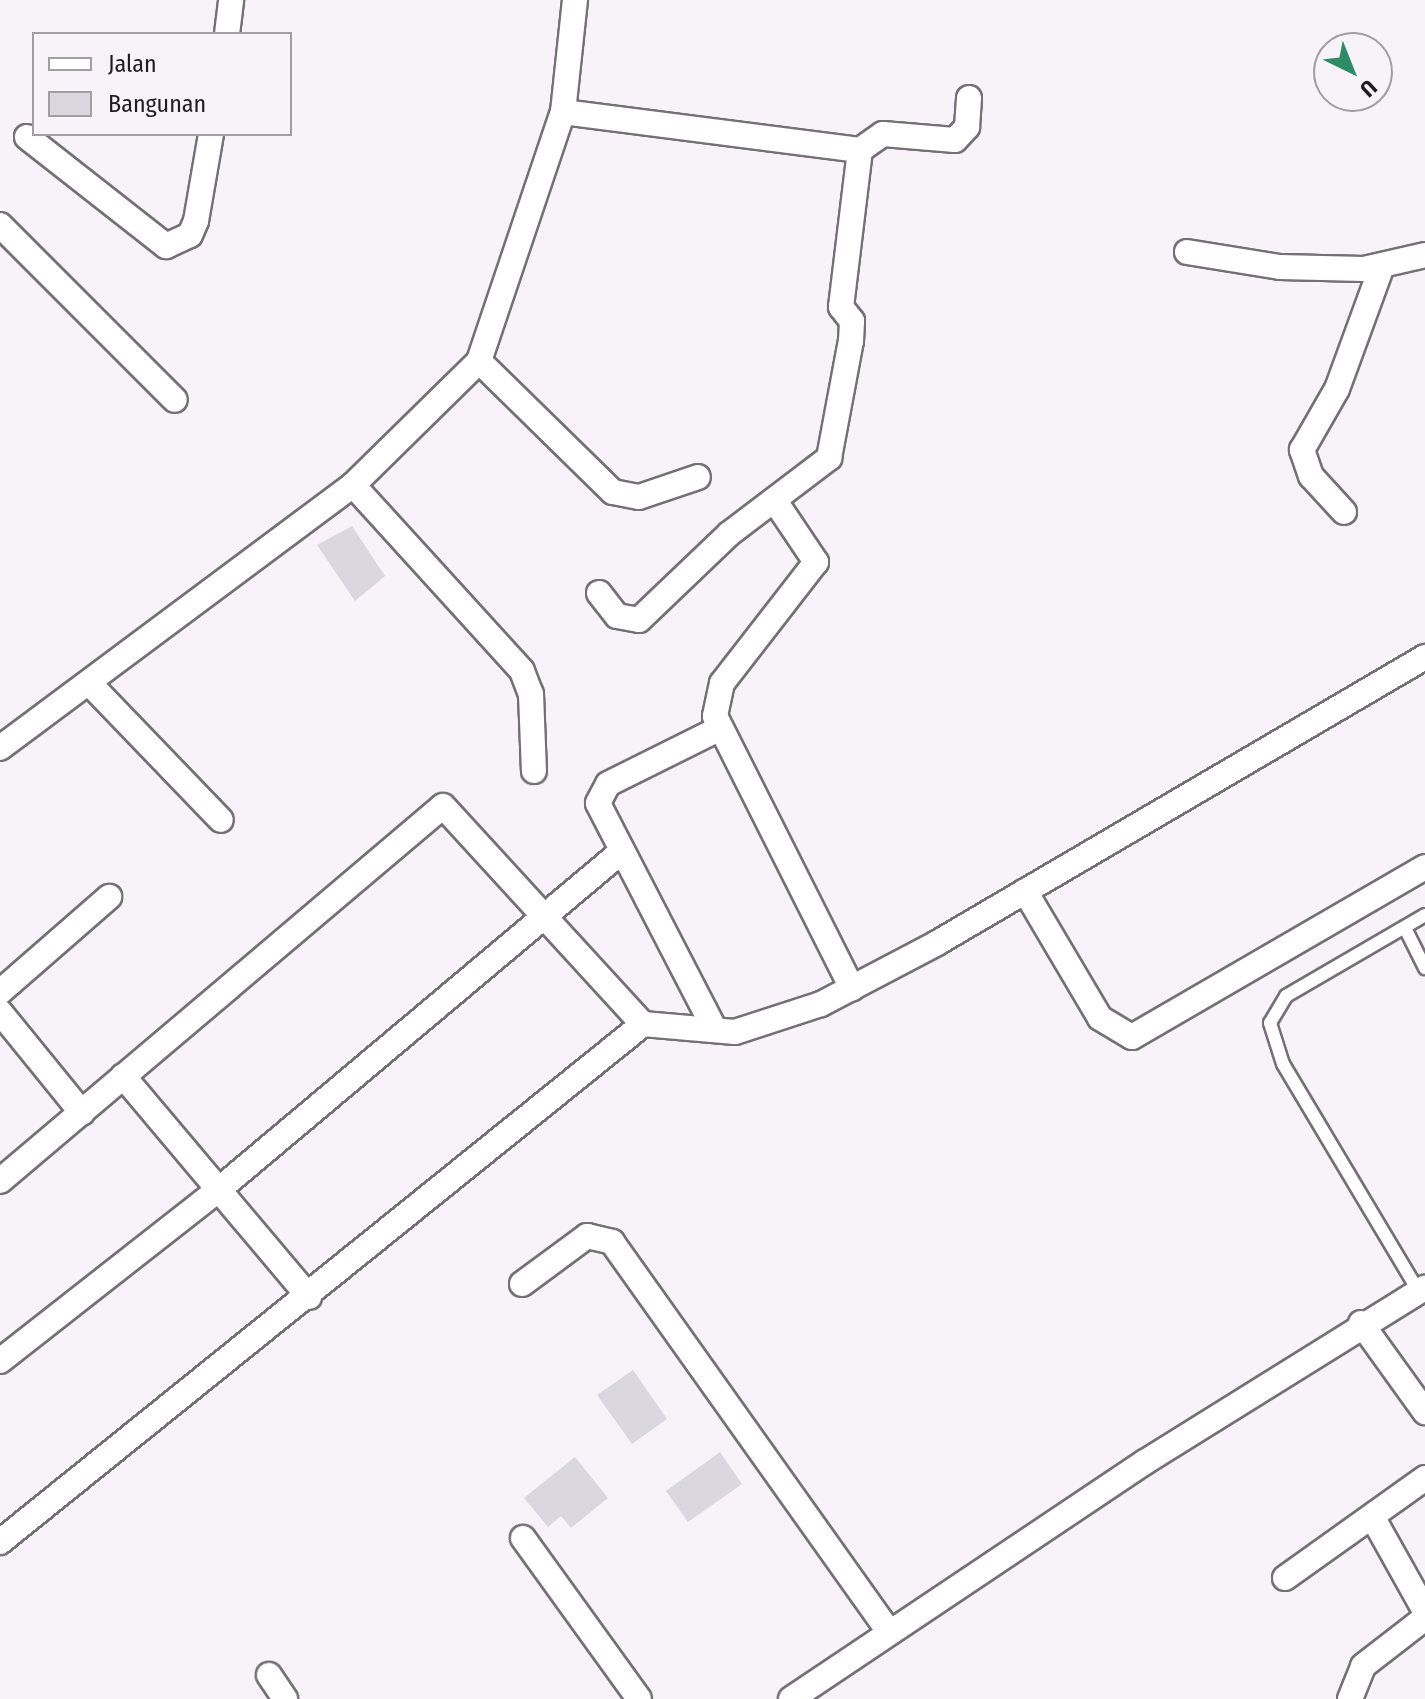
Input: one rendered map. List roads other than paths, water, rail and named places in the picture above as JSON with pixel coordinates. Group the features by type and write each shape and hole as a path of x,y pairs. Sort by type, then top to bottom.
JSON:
{"street":[{"path":"227,32 231,0"},
{"path":"0,748 91,685 353,485 437,410 479,361 563,112 575,0"},
{"path":"563,112 860,150 883,134 955,140 967,127 969,98"},
{"path":"27,137 166,246 190,235 196,221 211,136"},
{"path":"599,593 617,616 639,620 729,534 777,504 818,472 836,443 851,341 852,321 841,307 860,150"},
{"path":"0,225 175,400"},
{"path":"1187,252 1280,267 1382,266 1425,255"},
{"path":"1344,512 1311,476 1302,450 1337,389 1382,266"},
{"path":"479,361 613,492 639,497 698,477"},
{"path":"353,485 522,671 531,694 534,771"},
{"path":"777,504 816,562 722,683 719,729 852,988"},
{"path":"0,1181 443,806 643,1024 715,1030 767,1026 852,988 1025,891 1425,657"},
{"path":"91,685 221,820"},
{"path":"715,1030 621,852 601,793 719,729"},
{"path":"0,1361 222,1187 621,852"},
{"path":"1025,891 1100,1018 1132,1037 1425,867"},
{"path":"0,992 109,897"},
{"path":"0,1012 82,1113"},
{"path":"0,1542 309,1297 643,1024"},
{"path":"123,1076 222,1187 309,1297"},
{"path":"522,1284 587,1236 612,1242 889,1632"},
{"path":"791,1699 1361,1323 1422,1290"},
{"path":"1361,1323 1425,1412"},
{"path":"1285,1578 1425,1478"},
{"path":"1373,1518 1425,1611"},
{"path":"523,1538 639,1699"},
{"path":"1350,1699 1363,1666 1425,1618"},
{"path":"269,1675 285,1699"}],"lane":[{"path":"1422,1290 1283,1064 1270,1023 1286,996 1425,915"},
{"path":"1405,928 1425,968"}]}
